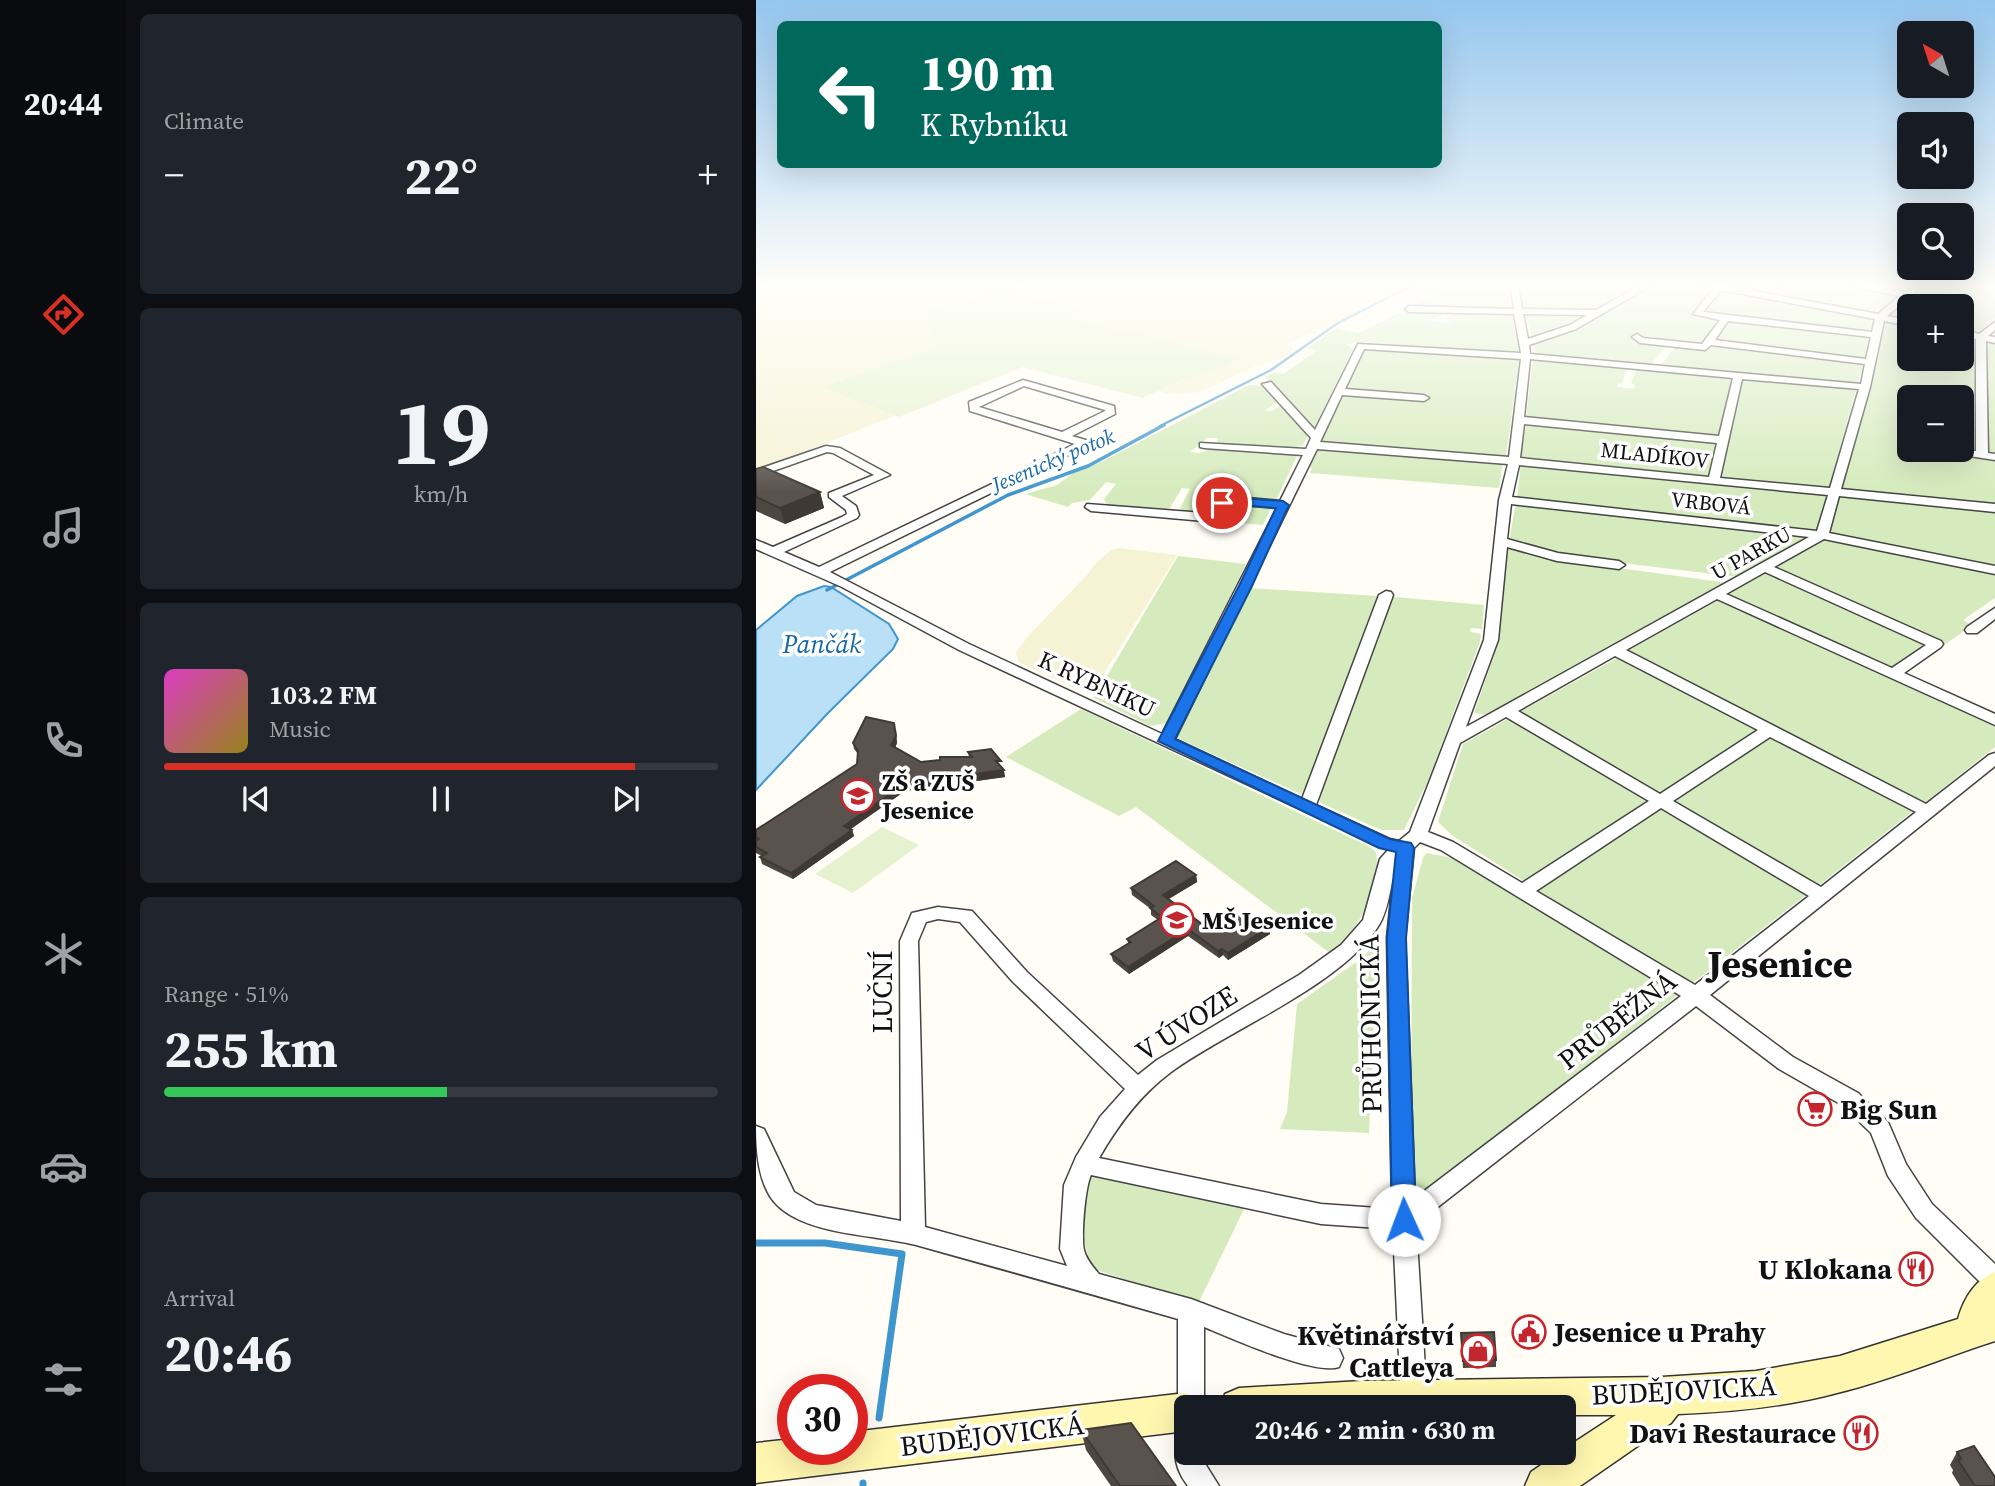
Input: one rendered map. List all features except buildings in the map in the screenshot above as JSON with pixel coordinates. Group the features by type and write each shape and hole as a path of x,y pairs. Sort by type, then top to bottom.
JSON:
{"main road":[{"path":"1985,1327 1974,1320 1995,1288"},
{"name":"BUDĚJOVICKÁ","path":"1576,1397 1668,1396 1765,1388 1817,1380 1985,1327"},
{"path":"1545,1486 1657,1410 1668,1396"},
{"name":"BUDĚJOVICKÁ","path":"756,1463 1174,1413"}],"street":[{"path":"1166,741 1245,586 1356,354"},
{"path":"1502,354 1670,354"},
{"path":"1808,354 1869,362"},
{"name":"U PARKU","path":"1456,738 1822,535 1865,387 1871,354"},
{"path":"1981,354 1982,455"},
{"name":"PRŮHONICKÁ","path":"1414,1395 1404,1220 1396,938 1412,841 1456,738 1491,640 1505,499 1514,461 1526,356"},
{"path":"1662,356 1738,376 1865,387"},
{"path":"1714,480 1738,376"},
{"path":"819,572 1085,443 974,409 973,404 1023,383 1110,408 1111,412 1063,436"},
{"path":"1267,384 1312,445"},
{"path":"1338,392 1424,398"},
{"path":"1520,420 1724,440"},
{"name":"MLADÍKOV","path":"1204,445 1312,445 1514,461 1995,508"},
{"path":"756,474 825,449 836,450 862,466 884,475 833,495 852,509 853,515 846,520 772,552"},
{"path":"1974,454 1995,457"},
{"name":"VRBOVÁ","path":"1505,499 1822,535 1995,570"},
{"path":"1091,507 1204,517 1214,514 1222,503 1228,500 1283,505"},
{"path":"1500,541 1557,556 1619,565"},
{"name":"K RYBNÍKU","path":"756,544 841,581 964,647 1385,844 1412,841 1447,846 1523,891 1696,995 1786,1063 1850,1099 1880,1128 1896,1168 1924,1211 1995,1280"},
{"path":"1764,567 1936,644 1893,674"},
{"path":"1716,594 1995,720"},
{"path":"1307,808 1386,595"},
{"path":"1972,630 1995,612"},
{"path":"1616,651 1926,811"},
{"path":"1507,711 1821,895"},
{"path":"1523,891 1769,730"},
{"name":"PRŮBĚŽNÁ","path":"1404,1220 1696,995 1995,758"},
{"name":"V ÚVOZE","path":"1093,1285 1076,1261 1071,1236 1075,1185 1108,1123 1138,1088 1164,1066 1306,980 1348,950 1371,923 1389,859 1412,841"},
{"name":"LUČNÍ","path":"913,1234 909,941 919,918 938,913 965,916 1020,977 1138,1088"},
{"path":"756,1135 779,1188 796,1206 811,1214 913,1234 1057,1273 1191,1311 1283,1346 1330,1358"},
{"path":"1084,1164 1321,1214 1404,1220"},
{"path":"1191,1311 1191,1395"},
{"path":"1191,1465 1205,1486"}],"shaded area":[{"path":"756,354 1291,354 1251,368 1200,392 1172,394 1020,366 756,471"},
{"path":"1119,548 1177,555 1100,680 1086,686 1071,686 1018,662 1016,652 1030,634 1093,566 1111,550"}],"green space":[{"path":"917,354 1225,354 1241,358 1221,368 1182,379 1143,398 1022,367 899,417 823,387"},
{"path":"1311,354 1350,354 1313,430 1265,377 1275,372 1283,374"},
{"path":"1361,354 1461,354 1519,360 1506,456 1321,443 1340,396 1426,402 1428,393 1344,388"},
{"path":"1537,354 1659,354 1650,365"},
{"path":"1669,354 1788,354 1864,364 1858,383 1854,384 1660,366"},
{"path":"1825,354 1867,354 1866,358"},
{"path":"1877,354 1897,354 1897,371 1974,371 1974,354 1977,354 1976,449 1974,385 1897,385 1897,462 1974,462 1974,456 1995,459 1995,505 1841,490"},
{"path":"1987,354 1995,354 1995,455 1987,451"},
{"path":"1533,360 1627,368 1622,383 1617,387 1634,389 1635,385 1631,383 1637,369 1730,377 1733,379 1720,436 1526,417"},
{"path":"1743,379 1856,389 1829,488 1721,477"},
{"path":"1249,385 1264,386 1278,402 1265,410 1271,411 1282,405 1308,435 1303,445 1293,448 1222,444 1217,442 1218,438 1207,438 1190,452 1200,453 1213,448 1296,454 1276,500 1220,497 1207,511 1192,514 1180,508 1190,489 1182,488 1170,508 1161,510 1107,505 1104,499 1116,484 1106,482 1090,500 1072,503 1068,507 1025,494 1057,485 1075,472 1105,460"},
{"path":"1530,423 1718,444 1709,476 1521,457 1526,425"},
{"path":"1324,449 1503,462 1499,488 1310,473 1312,468 1306,467 1314,451"},
{"path":"1521,463 1827,495 1817,533 1517,498"},
{"path":"1840,496 1995,512 1995,567 1830,533"},
{"path":"1230,503 1272,506 1263,525 1216,521 1225,505"},
{"path":"1516,503 1807,538 1738,577 1564,556 1509,541"},
{"path":"1827,538 1995,573 1995,598 1963,620 1972,625 1946,644 1773,568"},
{"path":"1508,546 1561,560 1728,583 1490,715 1474,713 1498,644"},
{"path":"1178,556 1246,564 1167,723 1150,726 1094,698"},
{"path":"1767,571 1928,644 1892,669 1726,594"},
{"path":"1250,588 1377,596 1303,795 1177,738"},
{"path":"1395,597 1484,605 1482,629 1471,628 1470,632 1481,634 1480,642 1428,781 1404,830 1381,830 1321,803 1319,799 1391,599"},
{"path":"1719,600 1995,726 1995,747 1923,804 1626,652"},
{"path":"1617,658 1757,730 1658,794 1518,713"},
{"path":"1081,709 1376,852 1377,867 1372,895 1359,921 1341,943 1330,953 1136,807 1119,816 1006,757"},
{"path":"1508,719 1647,801 1524,881 1453,836 1438,822 1463,744"},
{"path":"1771,737 1913,811 1817,887 1672,802"},
{"path":"1661,809 1806,895 1690,985 1538,891"},
{"path":"882,827 919,845 853,893 815,874"},
{"path":"1427,853 1458,859 1679,994 1423,1195 1411,1191 1412,898 1423,858"},
{"path":"1377,942 1369,1133 1280,1129 1287,1112 1297,1004 1362,958"},
{"path":"1095,1174 1246,1205 1198,1304 1094,1269 1083,1234 1082,1206 1089,1182"}],"water":[{"name":"Pančák","path":"824,586 831,587 889,624 898,639 893,649 756,790 756,630 797,596"}],"waterway":[{"name":"Jesenický potok","path":"1160,426 1271,370 1293,354"},
{"name":"Jesenický potok","path":"827,590 1008,495 1088,466 1164,425"},
{"name":"Jesenický potok","path":"756,1243 825,1243 902,1254 879,1418"}],"place":[{"name":"ZŠ a ZUŠ Jesenice","path":"858,796"},
{"name":"MŠ Jesenice","path":"1177,920"},
{"name":"Big Sun","path":"1815,1109"},
{"name":"U Klokana","path":"1916,1269"},
{"name":"Jesenice u Prahy","path":"1529,1332"},
{"name":"Květinářství Cattleya","path":"1478,1351"},
{"name":"Davi Restaurace","path":"1861,1433"}],"district":[{"name":"Jesenice","path":"1780,964"}],"route":[{"path":"1222,503 1228,500 1283,505 1166,741 1385,844 1405,848 1396,938 1404,1220"}]}
